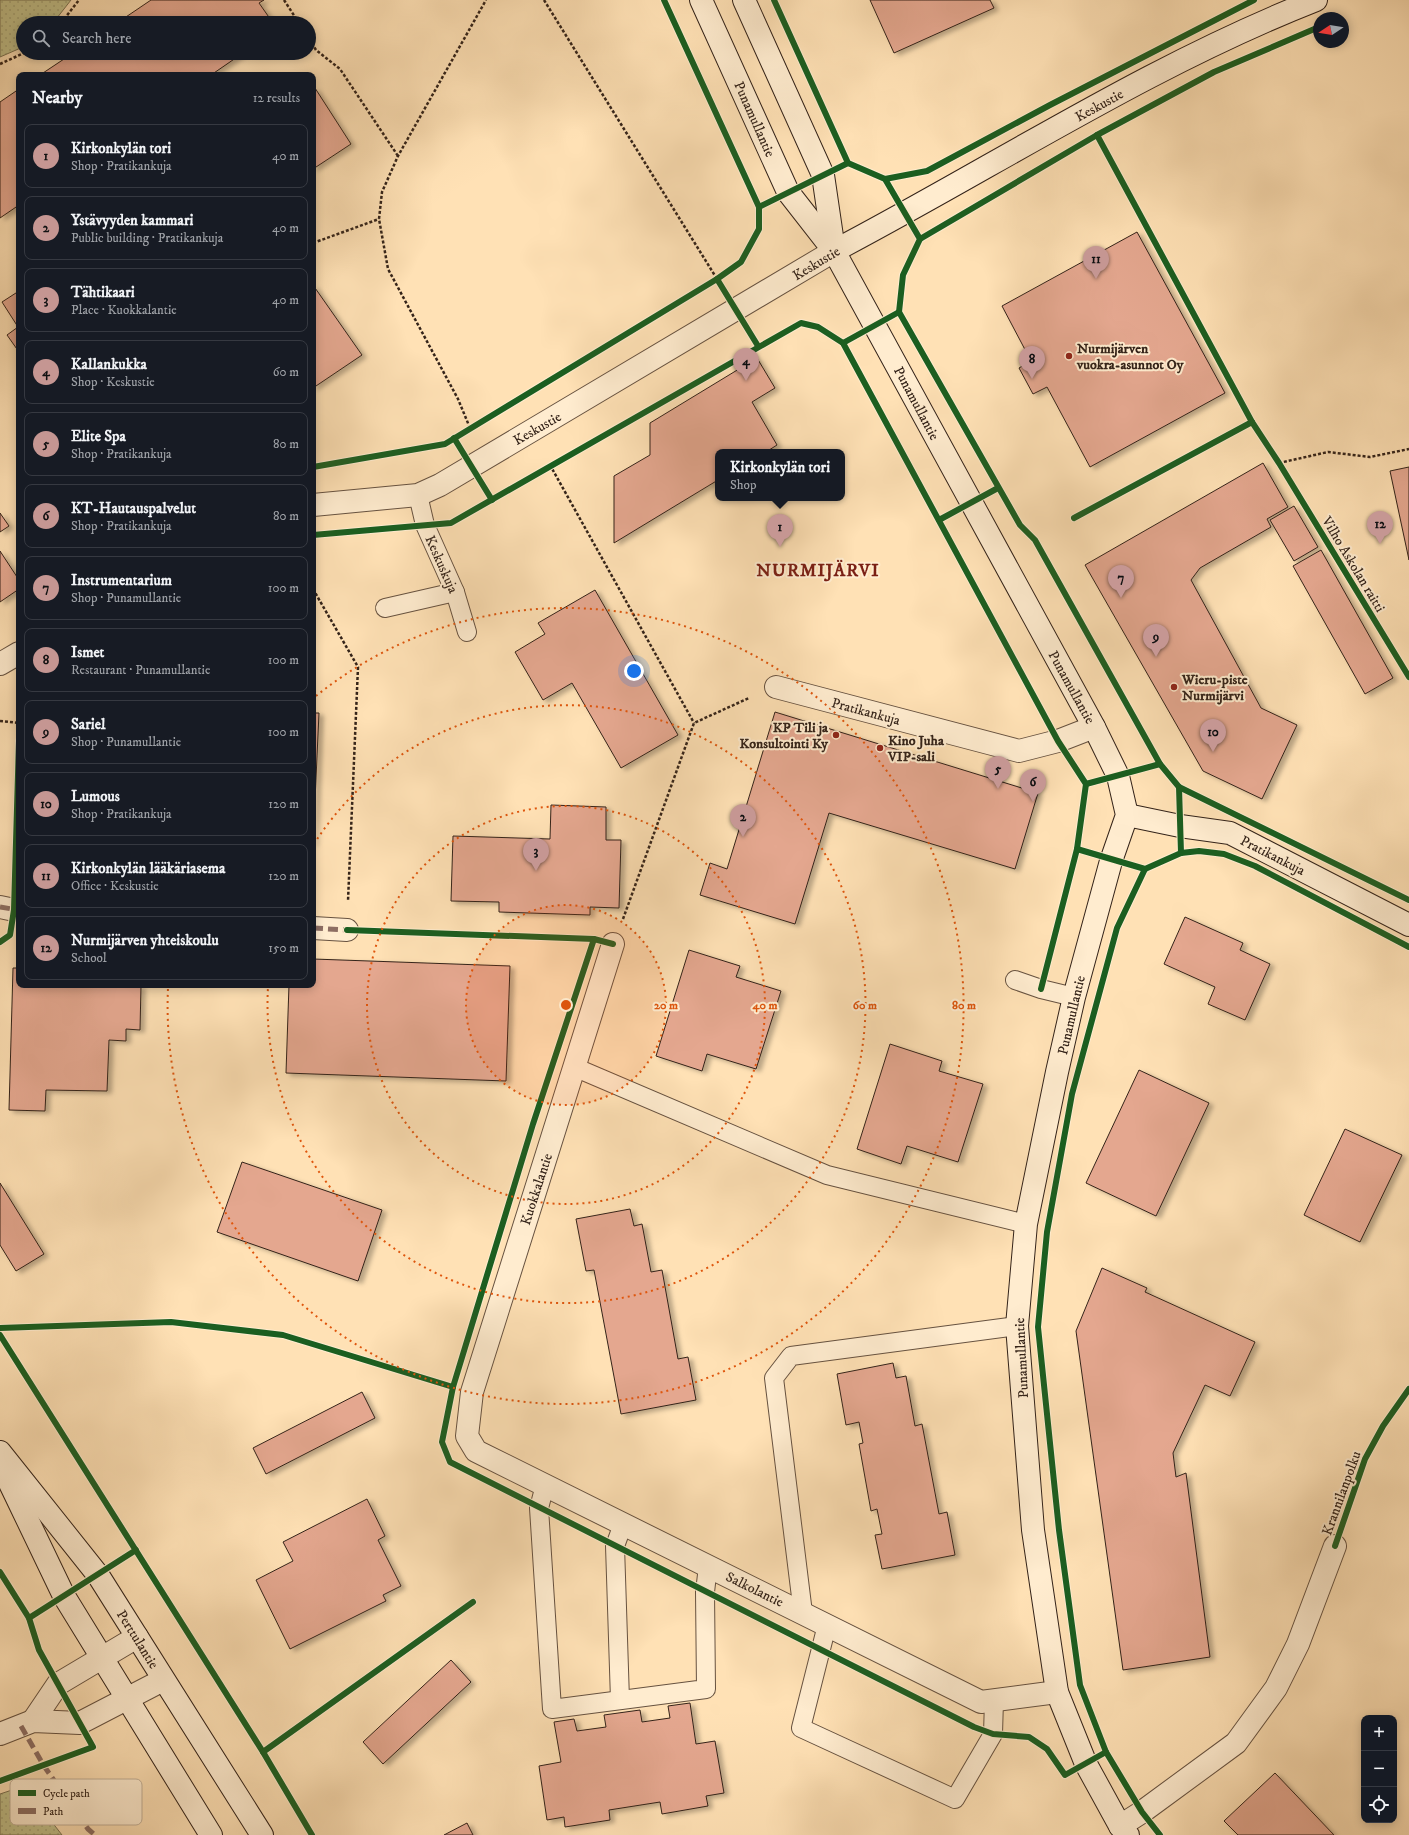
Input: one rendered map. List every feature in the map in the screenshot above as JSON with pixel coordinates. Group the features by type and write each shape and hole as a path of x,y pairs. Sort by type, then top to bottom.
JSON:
{"street":[{"name":"Punamullantie","path":"701,0 788,192 834,251 1094,727 1118,776 1127,815 1111,861 1074,997 1026,1224 1017,1326 1033,1530 1057,1692 1086,1764 1124,1830"},
{"name":"Punamullantie","path":"744,0 823,175 834,251"},
{"name":"Keskustie","path":"316,505 418,495 440,485 834,251 905,214 1138,84 1266,20 1316,0"},
{"path":"0,664 16,655"},
{"name":"Pratikankuja","path":"776,686 1019,751 1058,741 1094,727"},
{"name":"Pratikankuja","path":"1127,815 1180,826 1230,833 1409,925"},
{"path":"0,907 16,910"},
{"path":"316,928 347,930"},
{"name":"Kuokkalantie","path":"467,1436 472,1392 613,944"},
{"name":"Salkolantie","path":"467,1436 476,1451 981,1702 1057,1692"},
{"name":"Perttulantie","path":"0,1452 98,1575 262,1835"},
{"path":"0,1463 64,1596 211,1835"},
{"name":"Krannilanpolku","path":"1124,1830 1142,1812 1236,1743 1276,1688 1298,1644 1335,1546"},
{"path":"33,1722 58,1684 137,1637"},
{"path":"0,1734 33,1722 80,1723 163,1680"}],"lane":[{"name":"Keskuskuja","path":"418,495 425,525 455,592 467,632"},
{"path":"385,608 455,592"},
{"path":"1015,980 1041,989 1074,997"},
{"path":"574,1067 827,1175 1026,1224"},
{"path":"803,1613 774,1378 791,1356 1017,1326"},
{"path":"545,1485 539,1508 552,1709 706,1689 705,1592 708,1566"},
{"path":"620,1700 615,1546 623,1524"},
{"path":"827,1625 801,1728 955,1800 993,1734 994,1700"}],"path":[{"path":"66,16 79,0"},
{"path":"284,0 294,16"},
{"path":"477,424 468,430 458,398 388,269 379,219 382,192 398,156 486,0"},
{"path":"544,0 736,310"},
{"path":"316,50 340,69 398,156"},
{"path":"0,64 16,57"},
{"path":"316,242 379,219"},
{"path":"710,283 723,275"},
{"path":"1283,469 1277,460 1328,452 1370,457 1409,449"},
{"path":"543,469 557,461"},
{"path":"550,465 694,723"},
{"path":"316,594 358,667 347,930"},
{"path":"613,944 694,723 776,686"},
{"path":"0,721 16,723"}],"green space":[{"path":"0,0 71,0 58,16 16,16 16,50 0,57"},
{"path":"10,1791 10,1825 54,1825 62,1835 0,1835 0,1794"}],"building":[{"path":"151,0 264,0 259,3 268,16 127,16"},
{"path":"870,0 990,0 994,8 894,53"},
{"path":"62,60 233,60 215,72 44,72"},
{"path":"316,90 351,144 316,167"},
{"path":"16,91 16,207 0,218 0,102"},
{"path":"1137,232 1225,393 1090,467 1047,387 1033,394 1019,368 1031,361 1002,306"},
{"path":"316,289 362,355 316,386"},
{"path":"16,293 16,324 2,302"},
{"path":"16,328 16,348 7,335"},
{"path":"757,358 775,388 752,402 777,445 771,449 715,449 715,482 614,543 614,476 650,455 650,423"},
{"path":"1263,463 1288,507 1267,519 1271,527 1200,568 1191,580 1261,708 1297,725 1262,799 1203,771 1085,565"},
{"path":"1409,467 1409,560 1390,471"},
{"path":"1294,506 1318,547 1294,561 1270,520"},
{"path":"0,513 9,526 0,532"},
{"path":"1321,550 1393,678 1365,694 1293,566"},
{"path":"0,551 16,575 16,591 0,602"},
{"path":"595,590 678,735 621,768 572,683 543,700 515,652 545,634 538,623"},
{"path":"775,712 1038,793 1015,869 829,813 795,924 700,895 710,863 727,869"},
{"path":"316,713 319,713 316,778"},
{"path":"551,805 606,807 606,840 621,840 619,908 590,907 590,915 499,912 499,902 451,901 453,836 550,839"},
{"path":"1185,917 1243,943 1240,950 1270,964 1245,1020 1208,1004 1215,987 1164,964"},
{"path":"689,950 740,966 736,977 781,991 756,1069 707,1054 702,1071 656,1056"},
{"path":"316,959 510,966 506,1081 286,1073 289,988 316,988"},
{"path":"13,968 16,968 16,988 141,988 140,1030 126,1029 126,1041 109,1040 107,1091 46,1090 45,1111 9,1110"},
{"path":"890,1044 942,1061 939,1071 983,1084 958,1162 907,1146 901,1164 857,1149"},
{"path":"1139,1070 1209,1103 1156,1216 1086,1183"},
{"path":"1345,1129 1402,1155 1360,1242 1304,1215"},
{"path":"242,1162 382,1210 358,1281 217,1232"},
{"path":"0,1183 44,1254 16,1271 0,1245"},
{"path":"630,1209 634,1226 642,1224 651,1272 662,1270 678,1359 688,1357 696,1400 621,1414 594,1270 586,1271 576,1219"},
{"path":"1102,1268 1147,1288 1145,1292 1255,1342 1230,1396 1205,1385 1173,1453 1176,1477 1186,1473 1210,1657 1123,1670 1076,1331"},
{"path":"893,1363 896,1378 906,1376 915,1426 922,1424 939,1514 947,1512 955,1555 882,1569 875,1535 882,1534 877,1509 871,1511 859,1444 863,1443 859,1422 846,1425 837,1374"},
{"path":"362,1392 375,1418 266,1474 253,1448"},
{"path":"367,1499 385,1536 378,1540 401,1586 383,1595 386,1601 290,1649 256,1580 293,1561 283,1542"},
{"path":"451,1660 471,1682 383,1764 363,1742"},
{"path":"690,1703 696,1744 715,1741 724,1793 706,1796 708,1806 662,1814 660,1802 609,1810 610,1820 565,1827 564,1817 547,1820 539,1766 561,1762 554,1722 574,1719 577,1731 606,1727 604,1715 640,1710 642,1722 670,1718 668,1706"},
{"path":"1275,1773 1334,1835 1238,1835 1224,1821"},
{"path":"467,1823 473,1835 444,1835"}],"marked path":[{"path":"0,907 16,910"},
{"path":"316,928 347,930"},
{"path":"21,1726 53,1779"},
{"path":"85,1825 95,1835"}],"cycle path":[{"path":"316,466 445,444 717,279 741,262 759,229 759,207 664,0"},
{"path":"774,0 848,163 885,179 920,239 903,275 899,312 1020,525 1035,540 1160,764 1179,787 1409,900"},
{"path":"885,179 927,171 1050,105 1254,0"},
{"path":"920,239 1097,135 1214,72 1313,30"},
{"name":"Vilho Askolan raitti","path":"1097,135 1252,422 1279,463 1409,677"},
{"path":"759,207 848,163"},
{"path":"717,279 758,346"},
{"path":"843,343 899,312"},
{"path":"316,535 451,523 801,323 818,327 843,343 1058,741 1086,784 1077,849 1041,989"},
{"path":"1074,518 1252,422"},
{"path":"454,438 492,500"},
{"path":"939,520 998,488"},
{"path":"1086,784 1160,764"},
{"path":"1179,787 1181,853"},
{"path":"0,942 10,935 14,910 16,842"},
{"path":"1077,849 1145,869 1181,853 1199,851 1224,854 1255,866 1409,947"},
{"path":"1145,869 1117,928 1072,1094 1047,1232 1038,1327 1059,1530 1080,1685 1106,1752 1142,1812 1160,1835"},
{"path":"347,930 594,939 613,944"},
{"path":"594,939 533,1124 453,1387 442,1442 450,1462 974,1727 993,1734 1029,1737 1047,1749 1065,1775 1106,1752"},
{"path":"0,1328 171,1322 283,1335 453,1387"},
{"path":"0,1335 263,1752 312,1835"},
{"path":"1335,1546 1365,1459 1383,1426 1409,1389"},
{"path":"29,1618 136,1550"},
{"path":"0,1572 29,1618 39,1650 93,1747 0,1781"},
{"path":"263,1752 473,1602"}],"place":[{"name":"Kirkonkylän lääkäriasema","path":"1096,279"},
{"name":"Nurmijärven vuokra-asunnot Oy","path":"1069,356"},
{"name":"Ismet","path":"1032,379"},
{"name":"Kallankukka","path":"746,381"},
{"name":"Nurmijärven yhteiskoulu","path":"1380,544"},
{"name":"Kirkonkylän tori","path":"780,547"},
{"name":"Instrumentarium","path":"1121,598"},
{"name":"Sariel","path":"1156,657"},
{"name":"Wieru-piste Nurmijärvi","path":"1174,687"},
{"name":"KP Tili ja Konsultointi Ky","path":"836,735"},
{"name":"Kino Juha VIP-sali","path":"880,748"},
{"name":"Lumous","path":"1213,752"},
{"name":"Elite Spa","path":"998,789"},
{"name":"KT-Hautauspalvelut","path":"1033,802"},
{"name":"Ystävyyden kammari","path":"743,837"},
{"name":"Tähtikaari","path":"536,871"}],"district":[{"name":"NURMIJÄRVI","path":"818,570"}]}
